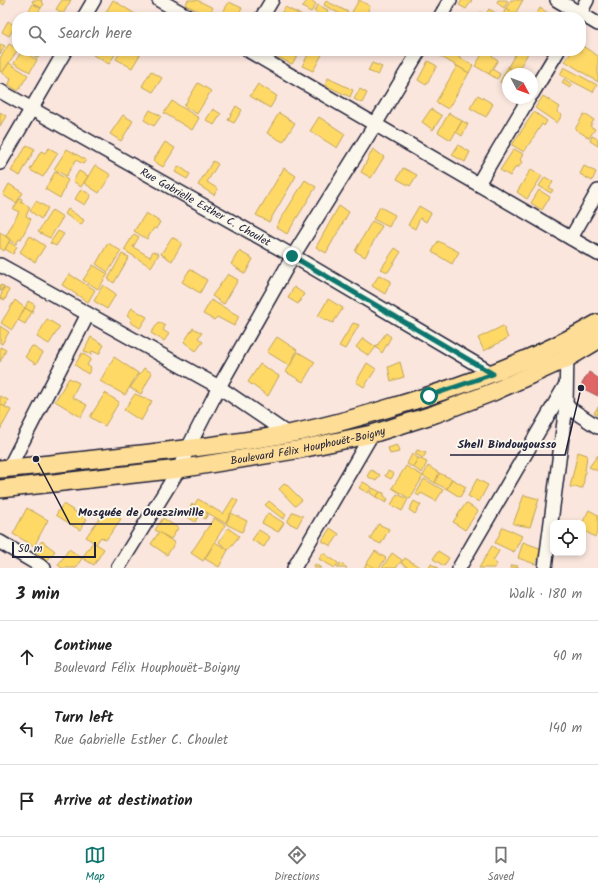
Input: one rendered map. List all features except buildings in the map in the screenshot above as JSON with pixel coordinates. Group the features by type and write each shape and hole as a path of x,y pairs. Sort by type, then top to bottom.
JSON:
{"main road":[{"name":"Boulevard Félix Houphouët-Boigny","path":"4,468 188,448 288,434 362,416 414,401 493,374 567,340 598,323"},
{"name":"Boulevard Félix Houphouët-Boigny","path":"0,488 179,469 296,450 372,434 435,414 492,392 568,358 598,340"}],"street":[{"path":"87,12 94,0"},
{"path":"159,0 180,12"},
{"path":"265,12 272,0"},
{"path":"443,12 450,0"},
{"path":"557,0 575,12"},
{"path":"581,12 587,0"},
{"path":"586,18 598,24"},
{"path":"0,163 62,56"},
{"path":"258,56 376,123 598,254"},
{"path":"118,568 179,469 219,387 292,256 376,123 416,56"},
{"path":"538,84 555,56"},
{"name":"Rue Gabrielle Esther C. Choulet","path":"0,91 292,256 493,374"},
{"path":"478,184 525,104"},
{"path":"571,238 598,191"},
{"path":"0,266 219,387 288,434"},
{"path":"4,468 88,314"},
{"path":"545,568 566,406 568,358 567,340"},
{"path":"459,568 566,384"},
{"path":"566,406 598,427"},
{"path":"294,568 372,434"},
{"path":"0,542 44,568"}],"place":[{"name":"Shell Bindougousso","path":"581,388"},
{"name":"Mosquée de Ouezzinville","path":"36,459"}],"route":[{"path":"292,256 493,374 429,396"}]}
